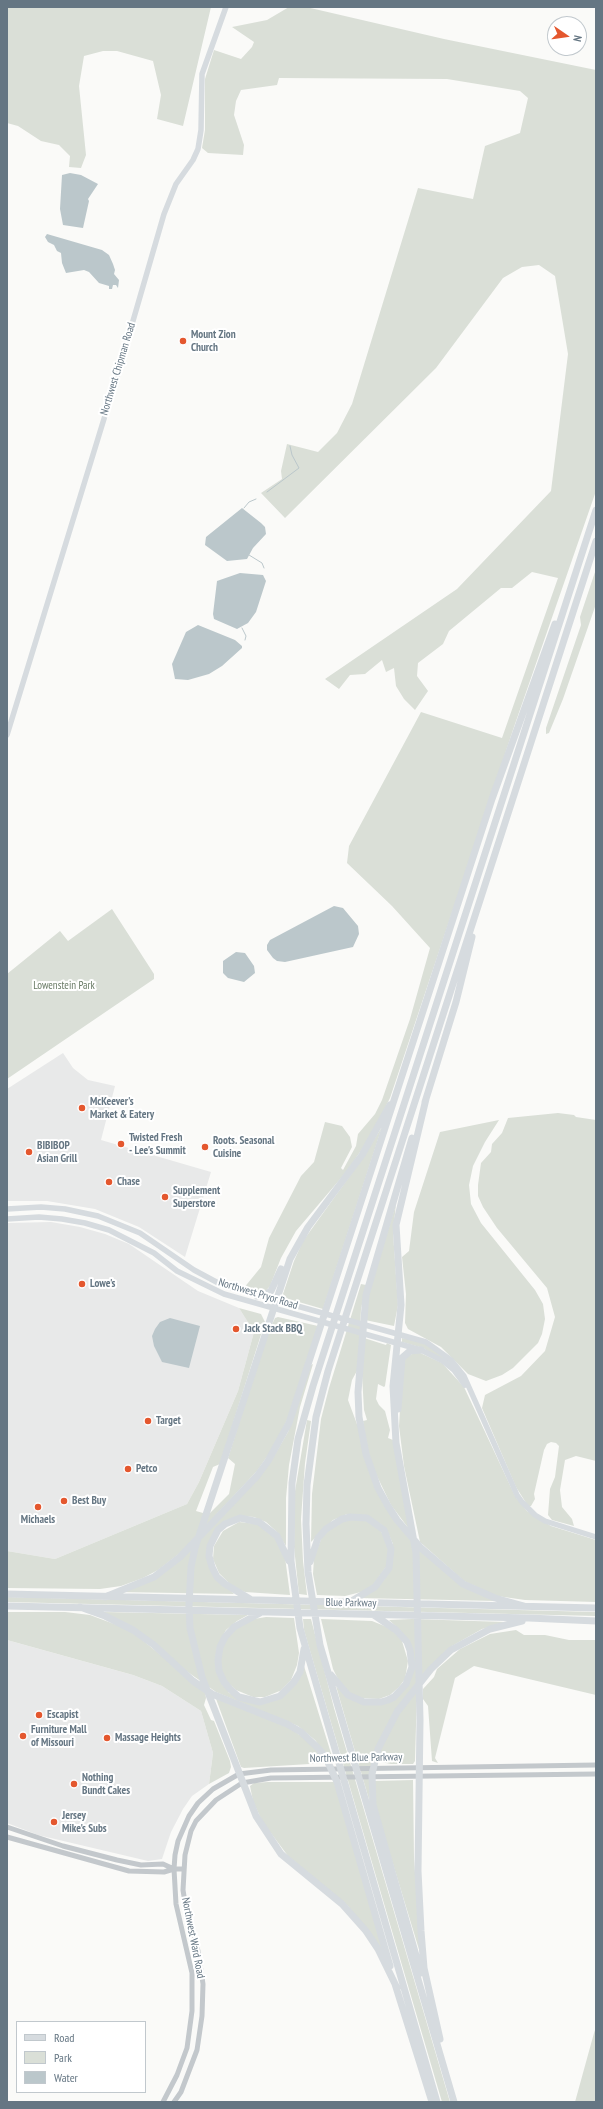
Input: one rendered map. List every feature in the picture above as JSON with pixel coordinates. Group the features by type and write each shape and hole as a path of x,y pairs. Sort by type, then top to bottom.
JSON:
{"highway":[{"path":"437,2102 300,1628 292,1573 290,1526 292,1483 298,1439 306,1407 596,510"},
{"path":"454,2102 324,1661 308,1572 306,1524 307,1485 314,1429 323,1388 596,541"},
{"path":"105,1597 154,1576 180,1557 257,1476 279,1443 289,1423 492,799 554,624 565,606"},
{"path":"487,877 456,1002 426,1099 410,1144 366,1294 358,1392 359,1417 366,1454 378,1488 397,1520 421,1548 463,1584 490,1596 524,1606"},
{"path":"397,1091 362,1155 322,1208 296,1247 285,1271 210,1500 191,1567 189,1605 195,1652 242,1783 256,1816 281,1854 354,1916 378,1949 397,1988"},
{"path":"426,1099 396,1225 400,1305 393,1386 395,1433 416,1554 420,1720 418,1871 424,1968 454,2102"},
{"path":"257,1296 265,1295 271,1291 290,1249 302,1230 322,1208"},
{"path":"395,1433 401,1362 404,1355 410,1351 421,1350"},
{"path":"308,1572 311,1556 318,1538 333,1523 350,1517 367,1518 375,1523 384,1530 389,1538 391,1549 390,1568 375,1587 348,1603"},
{"path":"253,1600 225,1584 217,1577 212,1567 209,1556 210,1546 218,1530 225,1524 240,1518 249,1519 268,1527 282,1544 292,1573"},
{"name":"Blue Parkway","path":"7,1594 596,1608"},
{"name":"Blue Parkway","path":"7,1606 529,1618 537,1620 596,1621"},
{"path":"80,1607 105,1616 133,1630 154,1645 193,1681 212,1694 287,1724 301,1732 326,1758 337,1782 432,2102"},
{"path":"262,1613 234,1627 225,1637 220,1646 218,1660 224,1682 239,1697 260,1702 275,1698 288,1690 300,1672 304,1642"},
{"path":"324,1661 340,1687 355,1699 364,1702 381,1702 394,1697 401,1691 410,1675 412,1662 410,1650 407,1642 396,1630 374,1615"},
{"path":"434,2017 373,1805 372,1786 374,1762 383,1736 397,1712 431,1669 450,1650 490,1629 515,1622 537,1620"}],"main road":[{"name":"Northwest Chipman Road","path":"7,735 115,383 164,214 176,184 193,160 198,149 201,130 202,74 226,7"},
{"name":"Northwest Pryor Road","path":"7,1209 41,1207 65,1209 114,1221 156,1243 209,1279 257,1296 377,1329 398,1333 426,1342 446,1355 464,1376 517,1495 522,1502 535,1515 545,1521 596,1537"},
{"name":"Northwest Pryor Road","path":"7,1219 39,1217 62,1219 85,1222 109,1230 134,1241 154,1253 177,1271 207,1287 239,1300 421,1350 443,1361 454,1370 472,1395"}],"street":[{"name":"Northwest Blue Parkway","path":"174,1869 178,1841 189,1816 198,1803 213,1789 239,1774 271,1770 596,1765"},
{"name":"Northwest Blue Parkway","path":"183,1869 191,1832 196,1821 216,1800 242,1783 271,1778 596,1774"},
{"path":"7,1827 63,1846 117,1860 141,1865 163,1864 174,1869"},
{"path":"7,1836 124,1870 164,1872 174,1869 183,1869"},
{"name":"Northwest Ward Road","path":"163,2102 177,2075 187,2048 192,2011 192,1973 176,1904 174,1869"},
{"name":"Northwest Ward Road","path":"174,2102 181,2092 194,2057 202,2016 203,1984 198,1951 186,1915 183,1890 183,1869"}],"shaded area":[{"path":"63,1053 73,1068 88,1080 115,1086 101,1140 211,1172 185,1257 139,1227 95,1209 47,1201 7,1201 7,1089"},
{"path":"51,1222 80,1227 105,1234 129,1244 198,1291 239,1308 254,1332 238,1391 199,1482 187,1504 55,1559 7,1551 7,1223"},
{"path":"7,1640 133,1675 162,1686 201,1711 213,1753 209,1784 192,1796 183,1809 171,1832 162,1859 148,1861 38,1835 7,1823"}],"green space":[{"path":"7,7 211,7 183,126 157,119 161,95 153,61 117,51 103,51 84,56 79,86 86,155 81,168 69,167 70,156 59,145 41,141 18,126 7,123"},
{"path":"289,7 306,7 444,39 596,70 596,491 515,724 390,1098 371,1136 347,1171 296,1231 281,1258 270,1286 265,1292 262,1292 243,1289 261,1267 269,1238 301,1176 314,1162 325,1122 342,1126 350,1137 352,1147 341,1168 343,1170 356,1146 358,1134 375,1114 382,1100 410,1019 430,948 392,906 347,863 349,846 421,712 502,738 558,578 532,572 512,588 501,588 449,631 443,644 418,663 417,676 428,691 415,710 404,699 396,686 394,668 386,672 382,660 365,674 350,675 339,689 325,679 457,589 551,491 568,354 555,276 539,265 522,267 503,278 436,368 285,518 261,493 282,479 281,471 287,444 318,452 337,433 352,404 418,188 473,199 485,146 520,133 528,98 520,91 447,79 279,78 277,85 241,90 236,101 234,115 244,145 243,155 208,153 202,148 205,130 205,79 214,50 241,59 252,47 254,42 232,27 267,20"},
{"path":"596,569 596,604 563,699 549,733 546,734 546,728 581,625 580,617"},
{"name":"Lowenstein Park","path":"112,909 154,974 154,979 7,1079 7,974 60,931 68,941"},
{"path":"558,1113 596,1120 596,1461 576,1456 565,1460 560,1490 562,1507 572,1519 574,1526 552,1520 548,1515 550,1489 555,1477 559,1446 556,1443 551,1442 547,1444 544,1450 534,1494 535,1499 531,1506 528,1506 516,1487 482,1408 485,1395 521,1376 545,1351 555,1317 547,1288 497,1228 483,1207 478,1196 481,1163 491,1152 492,1144 502,1133 508,1118"},
{"path":"499,1120 485,1142 473,1166 469,1185 471,1204 481,1223 535,1290 543,1304 545,1319 542,1334 538,1343 513,1368 502,1375 486,1381 468,1374 441,1347 408,1329 405,1323 406,1294 402,1257 409,1251 414,1212 440,1132"},
{"path":"382,1127 323,1309 285,1298 283,1294 294,1261 303,1241 357,1166"},
{"path":"396,1204 393,1232 398,1305 394,1326 365,1320 368,1296"},
{"path":"361,1284 366,1285 361,1309 358,1369 352,1380 348,1400 389,1510 454,1579 496,1601 360,1598 384,1580 393,1544 382,1525 368,1516 347,1514 333,1520 311,1542 312,1494 321,1419"},
{"path":"239,1308 261,1314 265,1322 220,1464 213,1467 196,1511 207,1516 229,1494 235,1464 228,1458 267,1335 275,1318 278,1317 318,1326 290,1414 273,1448 257,1471 180,1553 158,1570 143,1578 121,1586 100,1589 7,1588 7,1551 55,1559 187,1504 199,1482 238,1391 254,1332"},
{"path":"364,1338 386,1345 387,1343 391,1345 385,1386 384,1387 378,1384 376,1399 385,1411 390,1430 388,1438 393,1440 412,1533 391,1505 375,1472 367,1447 363,1421 367,1420 364,1410 362,1375"},
{"path":"402,1338 420,1341 440,1352 455,1368 423,1348 402,1342"},
{"path":"418,1352 442,1363 464,1387 515,1496 527,1511 551,1526 596,1540 596,1602 525,1600 497,1596 464,1581 420,1542 404,1466 399,1426 403,1362 406,1356"},
{"path":"313,1364 300,1407 289,1465 286,1498 286,1546 277,1532 266,1522 254,1517 241,1516 213,1534 210,1567 234,1594 120,1592 158,1576 270,1463 288,1432 311,1365"},
{"path":"307,1420 311,1421 305,1463 301,1519 303,1561 307,1595 299,1594 294,1547 295,1491"},
{"path":"341,1520 366,1520 379,1528 388,1544 388,1564 373,1585 361,1592 345,1596 317,1595 313,1574 314,1558 323,1534"},
{"path":"239,1522 257,1524 276,1539 285,1557 290,1595 245,1592 233,1587 219,1573 213,1559 214,1546 223,1531"},
{"path":"7,1597 596,1612 596,1616 7,1602"},
{"path":"7,1612 65,1612 90,1615 130,1630 205,1691 206,1698 204,1705 211,1720 214,1721 230,1761 231,1767 229,1773 209,1784 213,1753 201,1711 162,1686 133,1675 7,1640"},
{"path":"103,1612 248,1615 237,1621 226,1630 217,1647 215,1662 229,1693 271,1701 304,1666 334,1763 332,1763 315,1740 298,1726 216,1692"},
{"path":"266,1617 294,1618 299,1653 297,1665 291,1680 282,1690 265,1697 253,1697 236,1690 226,1681 221,1670 221,1649 232,1630 254,1619"},
{"path":"303,1619 311,1619 334,1708 450,2102 442,2102 304,1630"},
{"path":"321,1619 372,1621 392,1629 402,1641 408,1661 405,1679 399,1687 390,1695 379,1699 361,1698 350,1693 338,1679 333,1669"},
{"path":"412,1619 505,1622 482,1629 452,1646 394,1712 376,1747 369,1781 370,1803 336,1686 349,1699 388,1702 413,1672 401,1631 389,1620"},
{"path":"516,1630 524,1635 545,1635 569,1640 596,1640 596,1695 474,1666 455,1678 435,1758 438,1763 432,1761 428,1706 423,1699 423,1689 434,1677 437,1669 460,1649 490,1634"},
{"path":"417,1690 415,1761 413,1764 391,1764 376,1761 391,1724"},
{"path":"215,1696 288,1727 310,1742 326,1763 241,1767"},
{"path":"413,1780 414,1858 421,1956 376,1808 374,1781"},
{"path":"335,1782 386,1959 348,1906 288,1856 262,1821 253,1801 250,1786 254,1783"},
{"path":"596,2027 596,2102 575,2102 594,2033"}],"water":[{"path":"70,173 81,175 98,184 88,199 89,201 83,228 63,225 60,209 62,175"},
{"path":"47,234 102,250 109,255 115,270 114,274 119,280 118,288 116,285 113,285 112,289 109,289 109,286 99,283 89,272 84,270 66,273 62,263 61,253 57,251 54,245 48,242 45,237"},
{"path":"242,508 265,527 266,534 253,548 247,559 227,561 205,545 206,537"},
{"path":"240,573 263,575 266,581 256,612 248,623 237,629 214,619 213,614 217,581"},
{"path":"198,625 235,640 242,646 242,648 222,666 209,674 188,680 175,679 172,664 186,632"},
{"path":"334,906 343,908 358,926 359,934 353,947 285,962 277,961 267,950 267,945 270,940"},
{"path":"236,952 245,953 254,966 255,973 244,982 228,978 223,973 223,961"},
{"path":"170,1318 200,1326 189,1368 162,1362 154,1346 152,1336 155,1329 160,1322"}],"waterway":[{"path":"267,492 299,468 292,455 290,446"},
{"path":"244,508 249,502 256,499"},
{"path":"249,555 262,563 264,568"},
{"path":"242,628 246,636 245,640"}],"place":[{"name":"Mount Zion Church","path":"183,341"},
{"name":"McKeever's Market & Eatery","path":"82,1108"},
{"name":"Twisted Fresh - Lee's Summit","path":"121,1144"},
{"name":"Roots. Seasonal Cuisine","path":"205,1147"},
{"name":"BIBIBOP Asian Grill","path":"29,1152"},
{"name":"Chase","path":"109,1182"},
{"name":"Supplement Superstore","path":"165,1197"},
{"name":"Lowe's","path":"82,1284"},
{"name":"Jack Stack BBQ","path":"236,1329"},
{"name":"Target","path":"148,1421"},
{"name":"Petco","path":"128,1469"},
{"name":"Best Buy","path":"64,1501"},
{"name":"Michaels","path":"38,1507"},
{"name":"Escapist","path":"39,1715"},
{"name":"Furniture Mall of Missouri","path":"23,1736"},
{"name":"Massage Heights","path":"107,1738"},
{"name":"Nothing Bundt Cakes","path":"74,1784"},
{"name":"Jersey Mike's Subs","path":"54,1822"}]}
